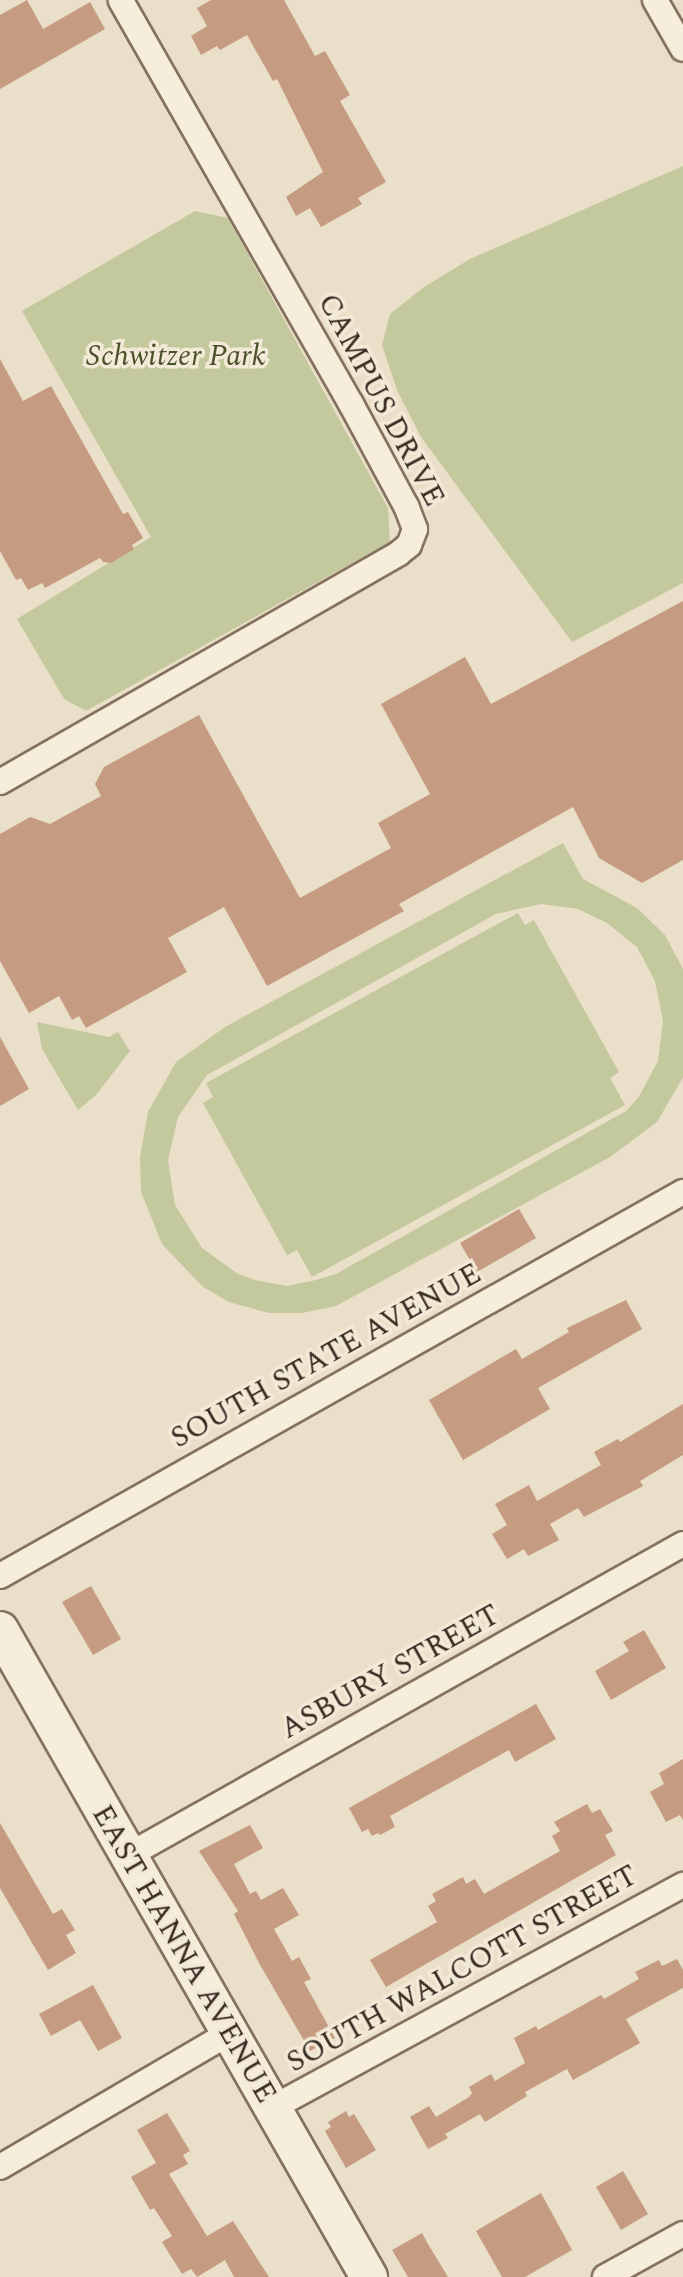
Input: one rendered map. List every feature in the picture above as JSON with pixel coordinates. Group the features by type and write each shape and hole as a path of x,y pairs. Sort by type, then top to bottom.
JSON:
{"main road":[{"name":"EAST HANNA AVENUE","path":"0,1630 369,2277"}],"street":[{"name":"CAMPUS DRIVE","path":"0,782 398,554 409,545 415,529 411,514 351,404 121,0"},
{"path":"655,0 683,49"},
{"name":"SOUTH STATE AVENUE","path":"0,1576 683,1192"},
{"name":"ASBURY STREET","path":"129,1855 683,1544"},
{"name":"SOUTH WALCOTT STREET","path":"272,2108 683,1885"},
{"path":"0,2167 228,2034"},
{"path":"605,2277 683,2234"}],"green space":[{"path":"683,166 683,583 572,642 421,437 397,390 382,345 390,314 424,287 470,259"},
{"name":"Schwitzer Park","path":"195,211 228,218 388,508 390,542 86,711 64,699 17,619 151,537 22,311"},
{"path":"563,843 583,879 637,908 665,935 683,969 683,1077 657,1122 610,1157 336,1306 302,1313 269,1313 229,1302 203,1287 162,1244 141,1192 140,1157 148,1112 176,1062 225,1027","holes":["541,904 578,909 607,923 637,947 655,981 663,1021 658,1061 639,1097 626,1111 336,1274 287,1286 255,1280 238,1274 202,1248 175,1205 168,1160 178,1117 207,1075 496,914"]},
{"path":"518,913 525,925 534,920 619,1072 610,1078 625,1105 312,1277 297,1250 287,1255 203,1103 213,1097 206,1083"},
{"path":"37,1022 109,1037 118,1032 130,1051 96,1095 78,1110 42,1049"}],"building":[{"path":"27,0 43,29 90,2 105,29 0,89 0,15"},
{"path":"211,0 284,0 315,56 325,51 350,95 340,101 386,182 358,198 362,204 321,227 310,208 296,216 286,197 323,172 277,79 273,81 247,35 220,50 217,46 201,55 191,36 207,26 197,8"},
{"path":"0,359 23,401 51,386 123,514 128,512 143,538 132,545 134,549 111,563 103,562 100,558 45,588 42,583 28,590 21,578 16,580 0,551"},
{"path":"683,601 683,860 642,883 599,858 573,807 399,904 404,911 267,986 224,907 168,938 187,972 86,1028 79,1016 72,1020 59,996 29,1013 0,961 0,834 30,817 50,824 101,796 95,784 104,767 199,715 300,898 391,848 378,823 430,794 381,704 465,657 491,704"},
{"path":"0,1037 29,1089 0,1106"},
{"path":"519,1209 536,1238 477,1272 460,1243"},
{"path":"626,1300 642,1329 538,1388 550,1409 463,1460 429,1400 516,1349 522,1359 569,1332 567,1328"},
{"path":"683,1404 683,1455 640,1481 643,1486 584,1517 578,1508 550,1524 559,1540 528,1556 524,1549 507,1559 492,1534 507,1525 495,1504 529,1485 537,1501 601,1465 594,1452 618,1439 620,1442"},
{"path":"91,1586 121,1639 93,1655 62,1602"},
{"path":"644,1630 666,1668 611,1700 595,1671 629,1651 623,1642"},
{"path":"536,1704 556,1739 515,1762 509,1750 390,1816 395,1827 380,1835 372,1836 368,1829 362,1832 349,1808"},
{"path":"683,1759 683,1820 680,1815 666,1822 650,1792 664,1784 659,1773"},
{"path":"587,1804 592,1813 600,1809 613,1831 605,1835 616,1855 386,1987 370,1960 437,1922 428,1906 436,1901 432,1894 463,1877 466,1884 475,1879 484,1894 560,1851 552,1836 560,1831 554,1822"},
{"path":"0,1823 53,1914 62,1909 75,1930 66,1935 76,1953 48,1970 0,1888"},
{"path":"250,1825 263,1848 234,1864 250,1894 256,1891 261,1900 283,1888 299,1915 274,1929 292,1961 299,1957 311,1979 304,1982 335,2038 310,2051 259,1963 234,1914 238,1911 199,1851"},
{"path":"677,1959 683,1970 683,1988 626,2019 640,2043 573,2080 567,2069 525,2092 527,2096 485,2122 480,2114 445,2134 448,2138 428,2149 410,2117 429,2106 436,2117 469,2097 472,2093 469,2087 491,2074 495,2081 525,2063 514,2038 536,2026 538,2030 601,1995 604,1999 639,1979 635,1972 659,1960 662,1966"},
{"path":"93,1985 122,2038 98,2051 80,2020 51,2036 39,2014"},
{"path":"346,2111 349,2117 354,2114 376,2150 346,2168 325,2131 331,2127 328,2122"},
{"path":"167,2113 190,2151 183,2155 188,2164 169,2174 207,2236 233,2221 269,2277 234,2277 225,2260 197,2277 191,2269 182,2274 162,2242 172,2236 154,2208 150,2210 131,2177 156,2163 137,2130"},
{"path":"623,2171 648,2214 621,2230 596,2187"},
{"path":"541,2193 572,2250 525,2277 502,2277 476,2231"},
{"path":"422,2233 448,2277 408,2277 392,2250"}]}
